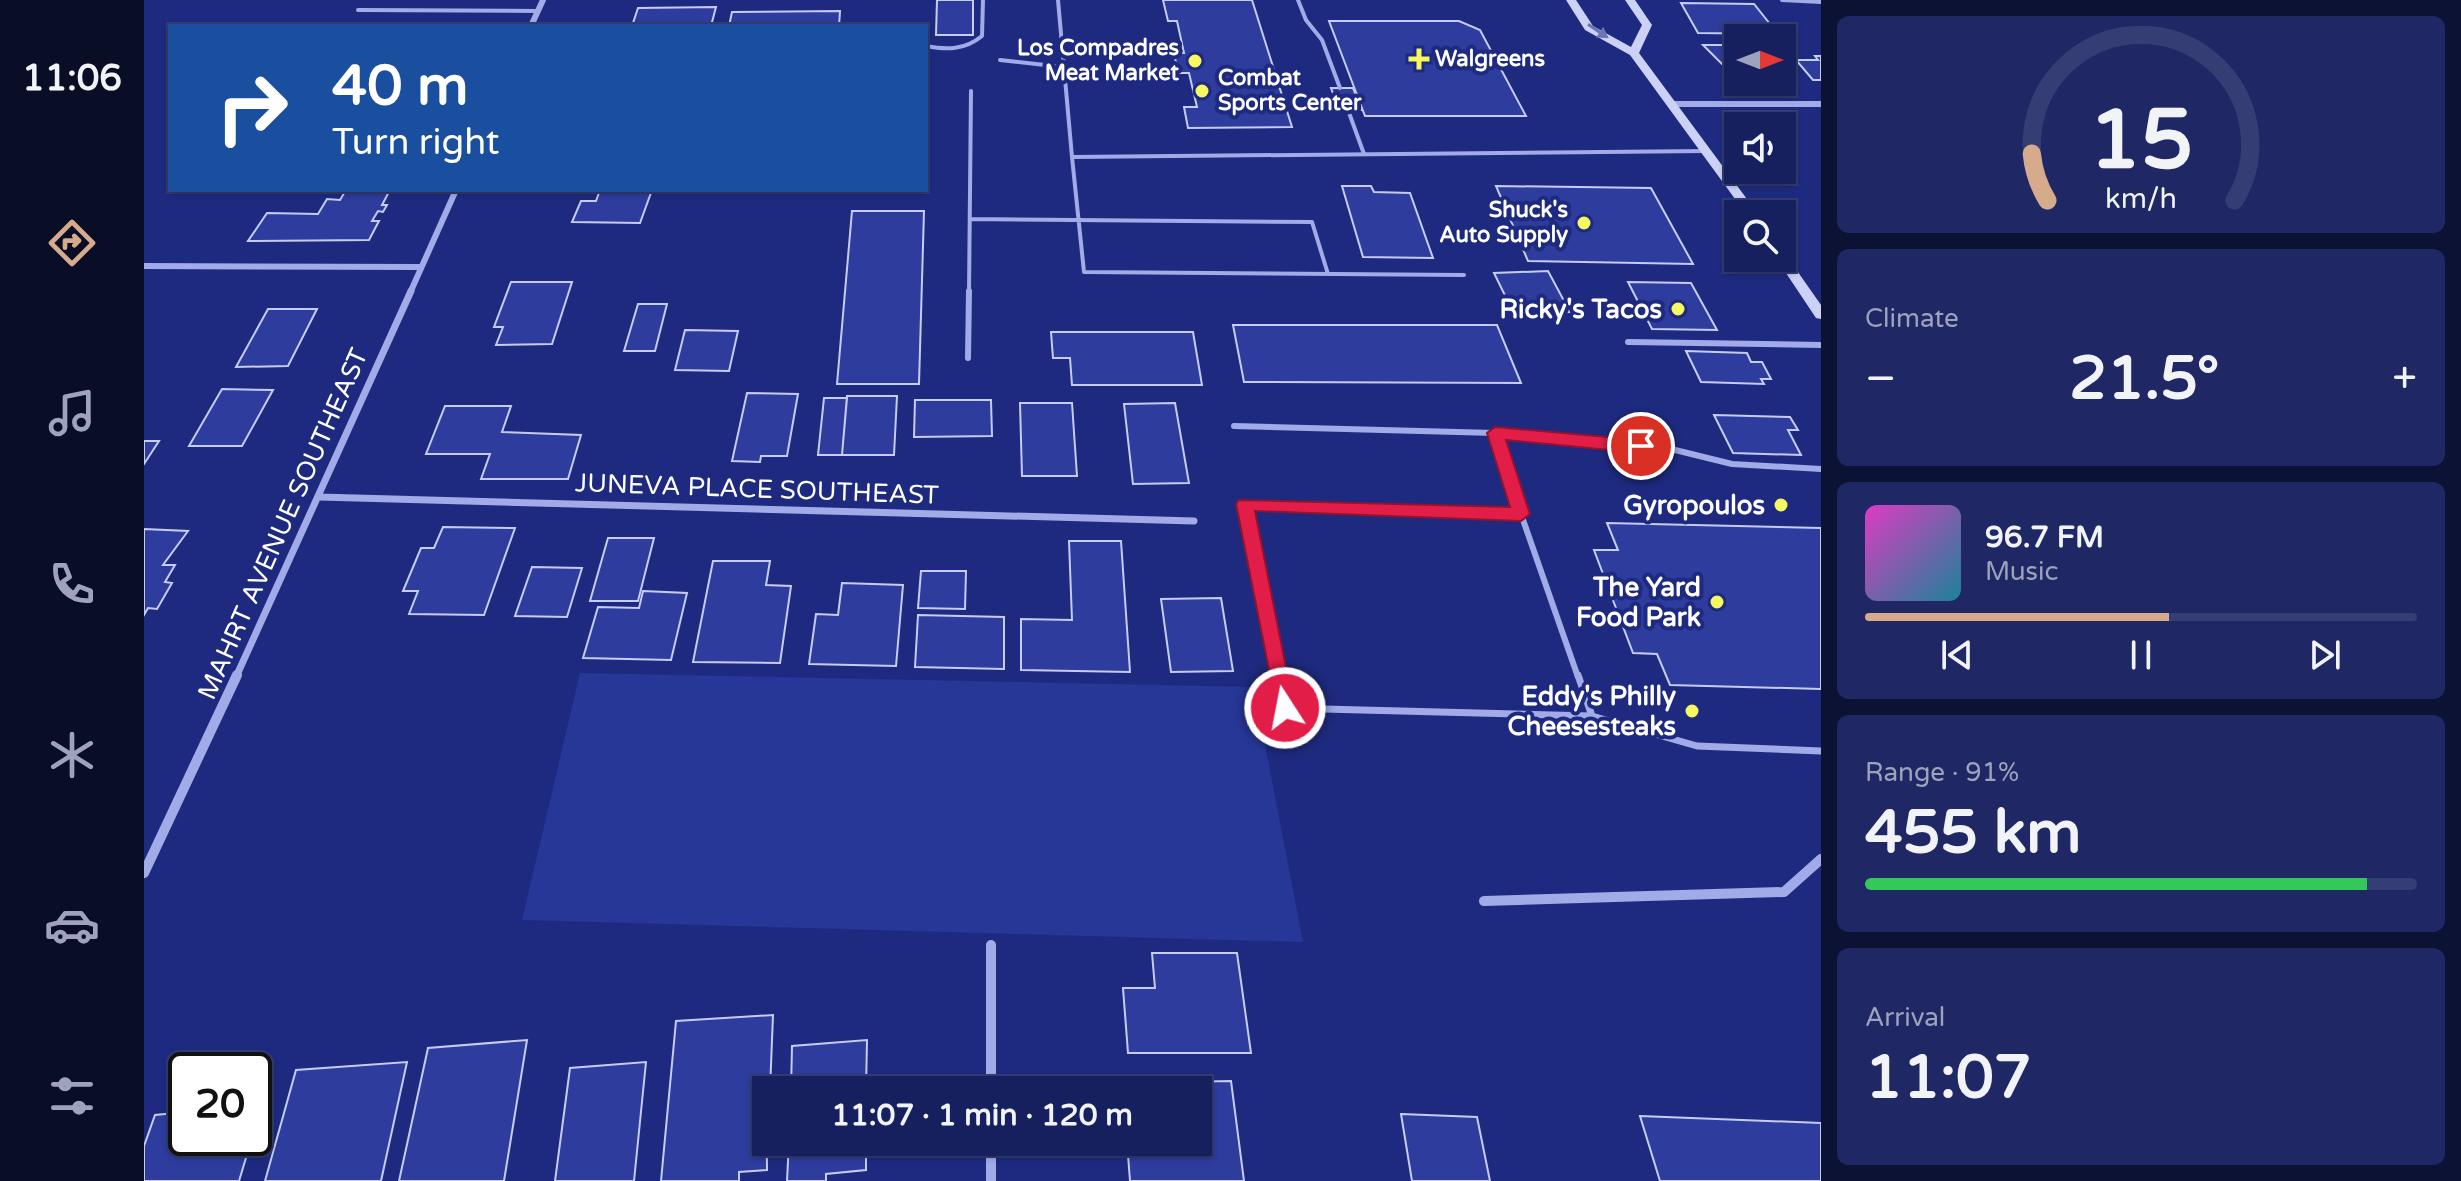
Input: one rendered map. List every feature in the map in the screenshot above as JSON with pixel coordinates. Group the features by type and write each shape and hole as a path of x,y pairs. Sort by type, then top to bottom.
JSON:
{"main road":[{"path":"1571,0 1589,28 1634,53 1742,200"},
{"path":"1630,0 1647,25 1634,53"},
{"path":"1792,272 1821,315"}],"street":[{"path":"532,24 543,0"},
{"path":"1673,104 1821,104"},
{"name":"MAHRT AVENUE SOUTHEAST","path":"144,873 320,497 455,192"},
{"path":"144,266 421,267"},
{"name":"JUNEVA PLACE SOUTHEAST","path":"320,497 1194,521"},
{"path":"1484,901 1784,892 1821,859"},
{"path":"991,945 991,1076"},
{"path":"991,1156 991,1181"}],"lane":[{"path":"928,46 950,49 974,43 982,36 983,0"},
{"path":"1058,0 1084,272 1464,275"},
{"path":"1298,0 1306,20 1322,40 1340,88"},
{"path":"1782,0 1821,2"},
{"path":"358,10 537,11"},
{"path":"1000,60 1063,67"},
{"path":"968,358 971,91"},
{"path":"1348,110 1364,154"},
{"path":"1072,157 1706,151"},
{"path":"970,219 1312,222 1328,274"},
{"path":"1628,342 1821,345"},
{"path":"1234,426 1495,433 1671,449 1732,464 1821,469"},
{"path":"1495,433 1592,716"},
{"path":"1521,514 1245,504 1285,708 1592,716 1697,746 1821,751"}],"shaded area":[{"path":"580,673 1254,687 1303,942 522,920"}],"building":[{"path":"937,0 973,0 973,35 936,35"},
{"path":"1163,0 1252,0 1292,127 1188,128 1184,107 1197,107 1189,73 1178,73 1174,53 1184,53 1177,21 1168,21"},
{"path":"1681,3 1754,4 1770,24 1724,24 1724,33 1698,33"},
{"path":"716,7 712,24 633,24 638,8"},
{"path":"840,11 839,24 729,24 732,12"},
{"name":"Walgreens","path":"1329,21 1459,21 1480,30 1526,116 1365,116"},
{"path":"1703,45 1724,45 1724,66"},
{"path":"1815,56 1821,56 1821,80 1813,80 1796,60 1818,60"},
{"path":"1331,88 1353,88 1362,110 1339,110"},
{"path":"1342,186 1371,186 1374,192 1410,193 1433,258 1363,257"},
{"path":"1496,186 1651,188 1693,264 1528,261"},
{"path":"345,192 389,192 382,205 387,205 383,212 378,211 372,221 379,221 369,240 248,241 267,213 318,214 327,199 340,200"},
{"path":"599,192 651,192 640,223 572,222 581,201 596,201"},
{"path":"852,211 924,211 919,384 837,384"},
{"path":"1548,271 1570,312 1514,314 1494,273"},
{"path":"511,282 572,282 552,344 496,345 503,327 494,327"},
{"path":"1628,282 1691,283 1717,330 1652,329"},
{"path":"638,304 667,304 655,351 624,351"},
{"path":"268,309 317,309 288,366 236,367"},
{"path":"1233,325 1497,325 1521,383 1244,382"},
{"path":"685,330 738,331 729,371 675,370"},
{"path":"1051,332 1193,332 1202,385 1072,385 1070,358 1053,358"},
{"path":"1686,351 1747,353 1751,362 1762,362 1771,379 1761,379 1764,384 1701,382"},
{"path":"222,389 273,390 242,446 189,446"},
{"path":"747,393 798,394 787,456 761,456 760,462 732,461"},
{"path":"847,396 897,396 894,455 842,455"},
{"path":"824,398 847,398 842,455 818,455"},
{"path":"915,400 991,400 992,436 914,437"},
{"path":"1020,403 1072,403 1077,476 1022,476"},
{"path":"1175,403 1189,483 1133,484 1124,404"},
{"path":"445,406 511,406 502,432 581,435 568,479 481,479 490,454 426,454"},
{"path":"1714,415 1790,417 1798,430 1788,430 1801,455 1733,453"},
{"path":"144,441 159,441 144,464"},
{"name":"The Yard Food Park","path":"1607,523 1821,528 1821,689 1670,685 1657,654 1633,653 1594,550 1618,550"},
{"path":"443,527 515,528 484,615 409,614 418,591 403,591 421,548 434,548"},
{"path":"144,529 188,531 163,565 175,565 165,582 172,583 157,609 148,608 144,615"},
{"path":"608,538 654,538 638,601 590,601"},
{"path":"1069,541 1121,541 1130,672 1021,670 1021,619 1072,620"},
{"path":"713,561 770,561 766,585 791,586 780,663 693,662"},
{"path":"532,567 582,568 567,617 515,616"},
{"path":"921,571 966,571 965,609 918,608"},
{"path":"842,583 903,585 896,666 809,664 816,614 838,615"},
{"path":"643,591 687,593 671,660 583,658 598,607 639,608"},
{"path":"1221,598 1233,671 1171,672 1161,599"},
{"path":"918,615 1004,617 1004,669 915,667"},
{"path":"1152,953 1237,953 1251,1053 1128,1053 1123,988 1155,988"},
{"path":"773,1015 771,1076 752,1076 752,1156 767,1156 767,1170 739,1172 739,1181 661,1181 676,1021"},
{"path":"527,1040 504,1181 399,1181 428,1048"},
{"path":"867,1040 866,1076 791,1076 792,1046"},
{"path":"407,1062 381,1181 265,1181 296,1070"},
{"path":"646,1062 634,1181 555,1181 570,1068"},
{"path":"1212,1081 1231,1081 1244,1181 1130,1181 1128,1156 1212,1156"},
{"path":"168,1114 168,1156 247,1156 239,1181 144,1181 144,1146 155,1115"},
{"path":"1401,1114 1477,1117 1490,1181 1412,1181"},
{"path":"1640,1116 1821,1123 1821,1181 1660,1181"},
{"path":"788,1156 866,1156 866,1170 826,1174 826,1181 787,1181"}],"place":[{"name":"Walgreens","path":"1419,59"},
{"name":"Los Compadres Meat Market","path":"1195,61"},
{"name":"Combat Sports Center","path":"1202,91"},
{"name":"Shuck's Auto Supply","path":"1584,223"},
{"name":"Ricky's Tacos","path":"1678,309"},
{"name":"Gyropoulos","path":"1781,505"},
{"name":"The Yard Food Park","path":"1717,602"},
{"name":"Eddy's Philly Cheesesteaks","path":"1692,711"}],"route":[{"path":"1285,708 1245,504 1521,514 1495,433 1641,446"}]}
